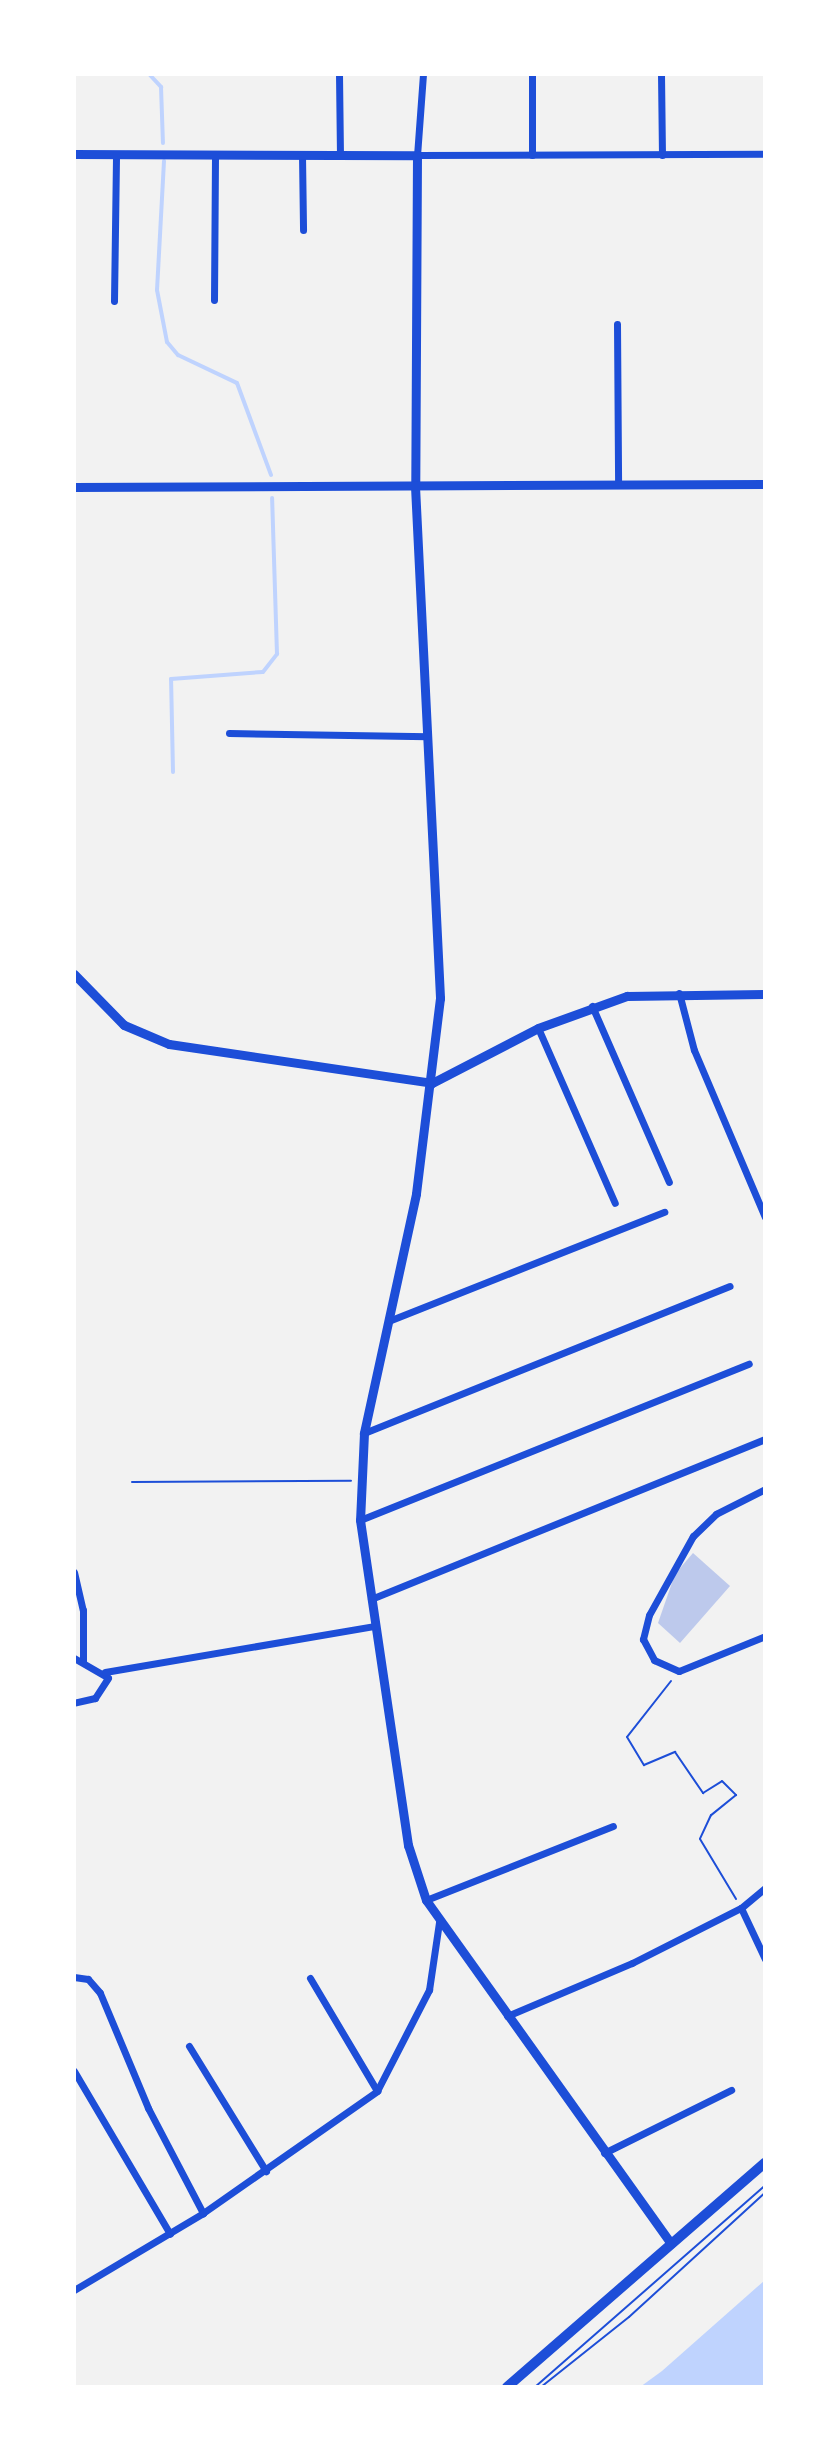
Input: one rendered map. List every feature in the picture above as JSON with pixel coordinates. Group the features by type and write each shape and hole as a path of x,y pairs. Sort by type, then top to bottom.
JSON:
{"main road":[{"path":"507,2387 765,2163"}],"street":[{"path":"339,74 340,155"},
{"path":"423,74 417,155 415,486 440,998 432,1083 391,1320 364,1433 359,1481 360,1520 408,1845 426,1900 671,2244"},
{"path":"532,74 532,155"},
{"path":"661,74 662,155"},
{"path":"74,154 765,154"},
{"path":"114,301 116,154"},
{"path":"214,300 215,155"},
{"path":"302,155 303,230"},
{"path":"617,324 618,484"},
{"path":"74,487 765,484"},
{"path":"229,733 428,736"},
{"path":"74,974 124,1025 169,1044 432,1083 538,1028 592,1006 627,996 765,994"},
{"path":"679,993 694,1050 765,1217"},
{"path":"592,1006 669,1182"},
{"path":"538,1028 615,1203"},
{"path":"391,1320 664,1212"},
{"path":"364,1433 730,1286"},
{"path":"360,1520 749,1364"},
{"path":"371,1599 765,1439"},
{"path":"765,1489 716,1514 693,1536 649,1615 643,1639 648,1654 679,1671 765,1636"},
{"path":"74,1572 83,1610 83,1662"},
{"path":"74,1658 105,1672 375,1626"},
{"path":"74,1703 104,1691 108,1678 105,1672"},
{"path":"426,1900 613,1826"},
{"path":"507,2016 632,1963 741,1908 765,1888"},
{"path":"741,1908 765,1959"},
{"path":"74,2290 203,2213 377,2091 429,1990 439,1922"},
{"path":"74,1977 88,1979 100,1993 142,2095 203,2213"},
{"path":"310,1978 377,2091"},
{"path":"189,2046 266,2171"},
{"path":"74,2071 170,2234"},
{"path":"604,2153 731,2090"}],"path":[{"path":"132,1482 359,1481"},
{"path":"679,1671 627,1737 644,1765 675,1752 703,1793 722,1781 736,1795 711,1815 700,1839 741,1908"},
{"path":"535,2387 765,2186"},
{"path":"541,2387 629,2317 765,2193"}],"water":[{"path":"765,2280 765,2387 640,2387 662,2371"}],"building":[{"path":"693,1553 730,1586 680,1643 658,1623 675,1574"}],"waterway":[{"path":"149,74 161,87 163,143"},
{"path":"164,161 157,290 167,342 178,355 237,383 271,475"},
{"path":"173,772 171,679 263,672 277,654 272,498"}]}
